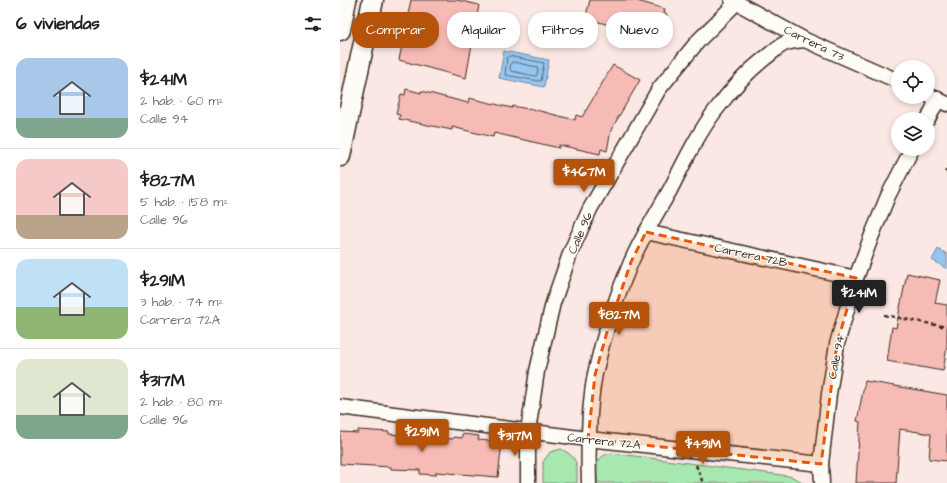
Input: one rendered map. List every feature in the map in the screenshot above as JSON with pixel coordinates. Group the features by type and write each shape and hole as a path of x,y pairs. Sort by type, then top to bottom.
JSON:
{"street":[{"path":"340,30 346,0"},
{"path":"340,156 373,0"},
{"name":"Carrera 73","path":"734,1 805,40 891,78"},
{"name":"Calle 96","path":"528,483 528,432 537,371 553,303 571,251 590,209 659,89 699,40 734,1"},
{"path":"589,483 588,439 595,375 606,332 618,296 646,232 714,111 736,85 756,65 783,45 792,41 805,40"},
{"path":"932,112 938,99"},
{"name":"Calle 94","path":"822,483 821,464 829,394 837,344 856,278 888,196 908,156"},
{"name":"Carrera 72B","path":"646,232 856,278"},
{"name":"Carrera 72A","path":"340,407 528,432 821,464"}],"path":[{"path":"884,315 947,327"},
{"path":"690,450 703,483"}],"highlighted area":[{"path":"646,232 856,278 837,344 821,464 588,439 595,375 607,332 631,262"}],"green space":[{"path":"561,449 571,455 576,462 577,483 543,483 543,462 550,452"},
{"path":"611,453 789,476 802,483 597,483 597,464 601,457"}],"water":[{"path":"504,51 549,60 544,87 499,78"},
{"path":"938,249 947,254 947,269 932,260"}],"building":[{"path":"411,0 457,0 479,5 478,12 447,12 447,48 471,48 466,78 399,60 401,48 439,48 439,12 409,12"},
{"path":"590,0 634,0 665,9 664,12 606,12 606,24 598,22 598,12 587,12"},
{"path":"613,65 640,80 611,130 607,151 601,149 600,154 559,145 559,148 494,133 493,137 452,127 452,130 399,119 400,115 396,114 401,94 405,95 406,89 421,93 421,91 468,103 469,98 512,108 513,106 528,108 575,120 576,115 582,117"},
{"path":"907,273 940,280 935,303 947,305 947,346 943,371 887,361 892,327 896,328"},
{"path":"865,381 947,395 947,461 929,459 931,434 900,429 896,483 856,483 860,422 857,421"},
{"path":"358,430 453,439 453,437 462,438 462,434 479,436 478,440 502,442 498,477 436,472 436,475 420,474 420,470 340,464 340,432 358,433"}]}
